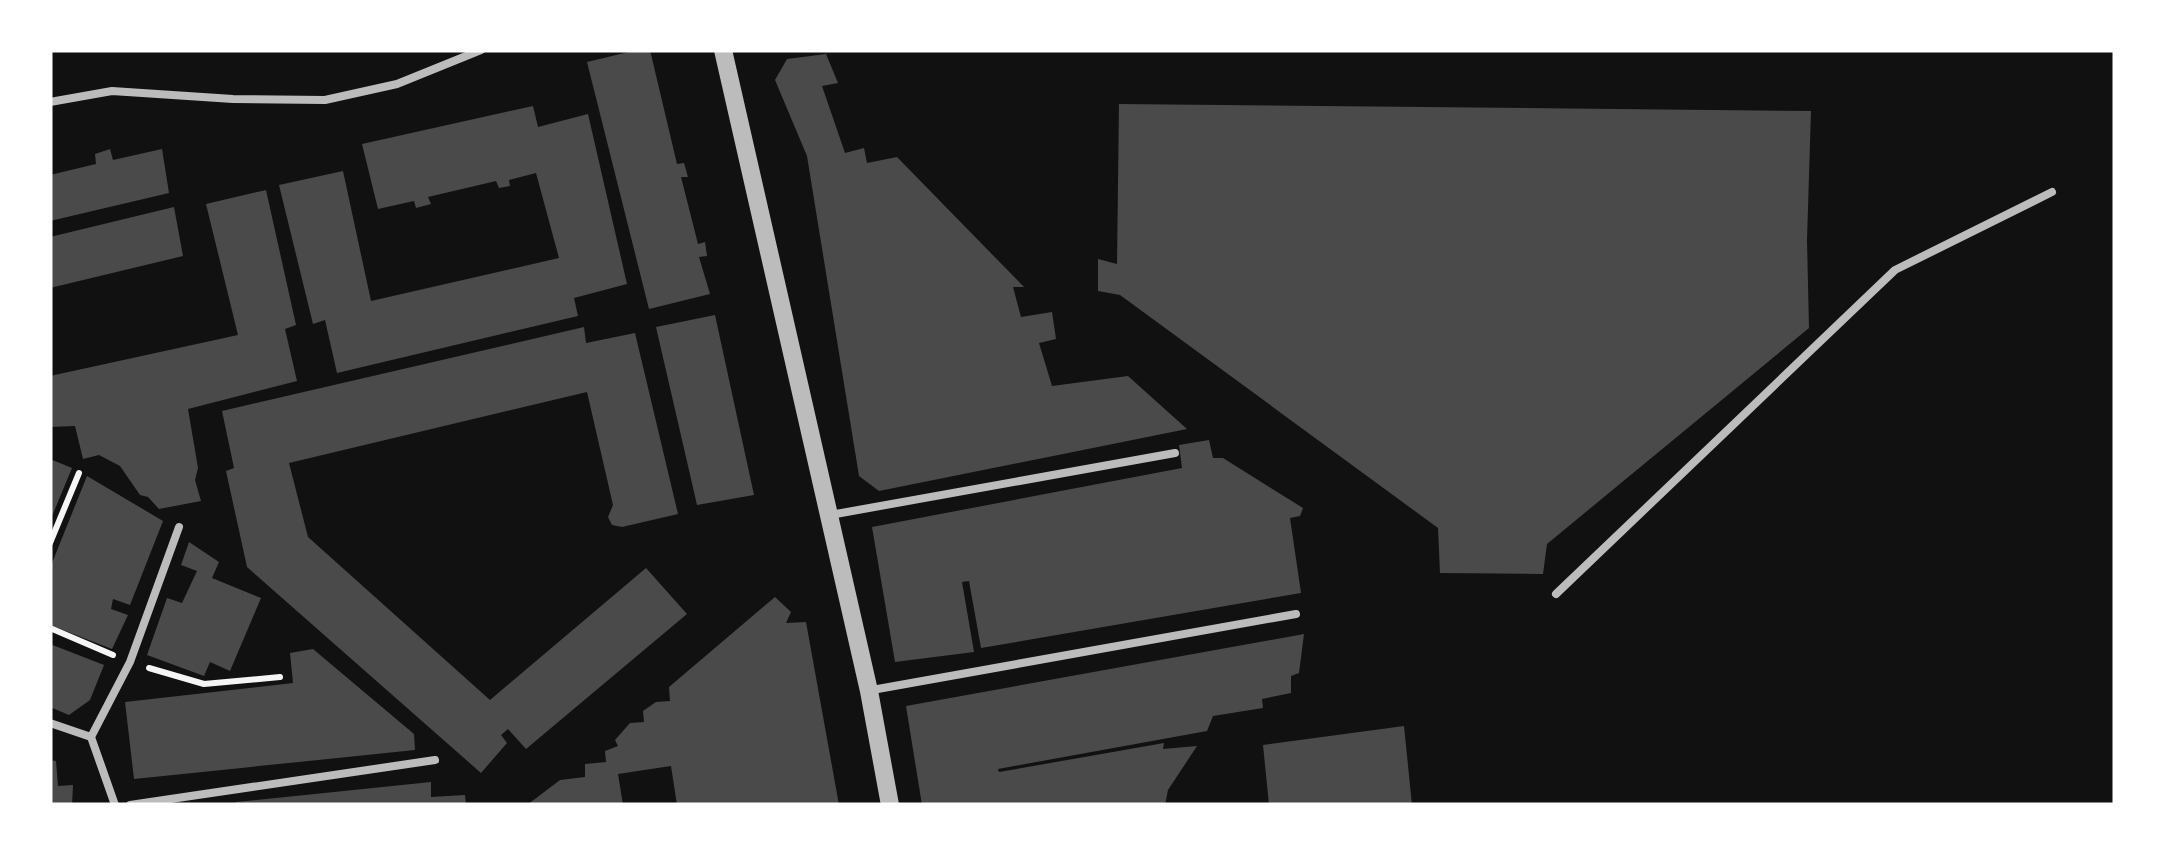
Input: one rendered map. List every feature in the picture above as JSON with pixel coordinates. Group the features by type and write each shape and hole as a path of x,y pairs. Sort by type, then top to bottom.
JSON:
{"street":[{"path":"723,50 869,691 890,805"}],"lane":[{"path":"50,102 112,91 325,100 397,84 481,50"},
{"path":"1556,594 1895,270 2052,192"},
{"path":"828,516 1175,453"},
{"path":"115,805 91,736 130,662 179,527"},
{"path":"869,691 1296,614"},
{"path":"50,723 91,736"},
{"path":"130,805 434,760"}],"path":[{"path":"50,543 79,473"},
{"path":"50,628 130,662 204,684 280,678"}],"building":[{"path":"650,50 677,164 684,163 688,177 681,177 698,244 705,242 707,256 699,257 710,294 649,309 587,62"},
{"path":"826,54 838,83 822,86 845,153 864,148 867,163 897,157 1024,287 1013,287 1021,317 1052,312 1056,339 1039,343 1052,386 1128,376 1187,429 879,491 859,476 807,156 775,80 787,59"},
{"path":"1119,104 1811,111 1809,328 1547,544 1543,574 1440,573 1438,528 1120,295 1098,291 1098,259 1117,264"},
{"path":"533,106 538,127 588,114 627,284 574,298 578,316 337,373 325,320 313,324 279,185 343,171 371,301 559,258 536,173 509,180 510,186 499,188 496,181 428,197 431,204 416,208 414,201 378,209 362,144"},
{"path":"110,149 113,160 162,149 169,193 50,221 50,175 96,164 95,154"},
{"path":"266,190 296,325 285,329 297,381 188,409 198,468 195,480 201,501 159,509 148,497 140,495 120,466 99,455 83,459 75,426 50,427 50,376 238,335 206,204"},
{"path":"174,207 183,256 50,288 50,237"},
{"path":"715,315 754,495 697,505 656,327"},
{"path":"584,327 586,343 635,333 678,514 622,527 612,525 608,517 613,505 587,392 289,463 308,537 490,700 646,568 687,614 526,749 508,729 501,735 507,743 481,773 247,567 226,471 234,468 222,411"},
{"path":"1209,440 1213,458 1223,458 1303,508 1300,516 1290,518 1301,593 981,648 969,581 962,582 974,652 895,662 872,527 1182,468 1179,445"},
{"path":"50,459 72,468 50,521"},
{"path":"87,476 163,521 130,605 113,599 111,609 128,615 112,649 50,625 50,568"},
{"path":"189,542 219,562 212,578 261,598 230,671 210,662 204,676 147,655 167,598 182,603 197,571 181,565"},
{"path":"775,597 791,612 786,623 806,622 839,805 677,805 671,766 618,774 623,805 527,805 560,780 585,777 585,764 606,762 605,751 618,746 615,740 630,723 644,722 643,711 656,702 670,701 669,687"},
{"path":"1304,634 1299,673 1291,676 1291,693 1262,699 1263,708 1213,716 1207,731 998,769 999,772 1164,743 1163,749 1197,746 1168,790 1165,805 922,805 906,706"},
{"path":"50,644 104,665 90,700 69,715 50,707"},
{"path":"313,649 414,734 415,750 134,779 125,702 293,683 290,653"},
{"path":"1404,726 1412,805 1269,805 1263,745"},
{"path":"50,760 56,761 58,786 73,785 72,805 50,805"},
{"path":"431,782 431,797 465,795 466,805 236,805 236,802"}]}
